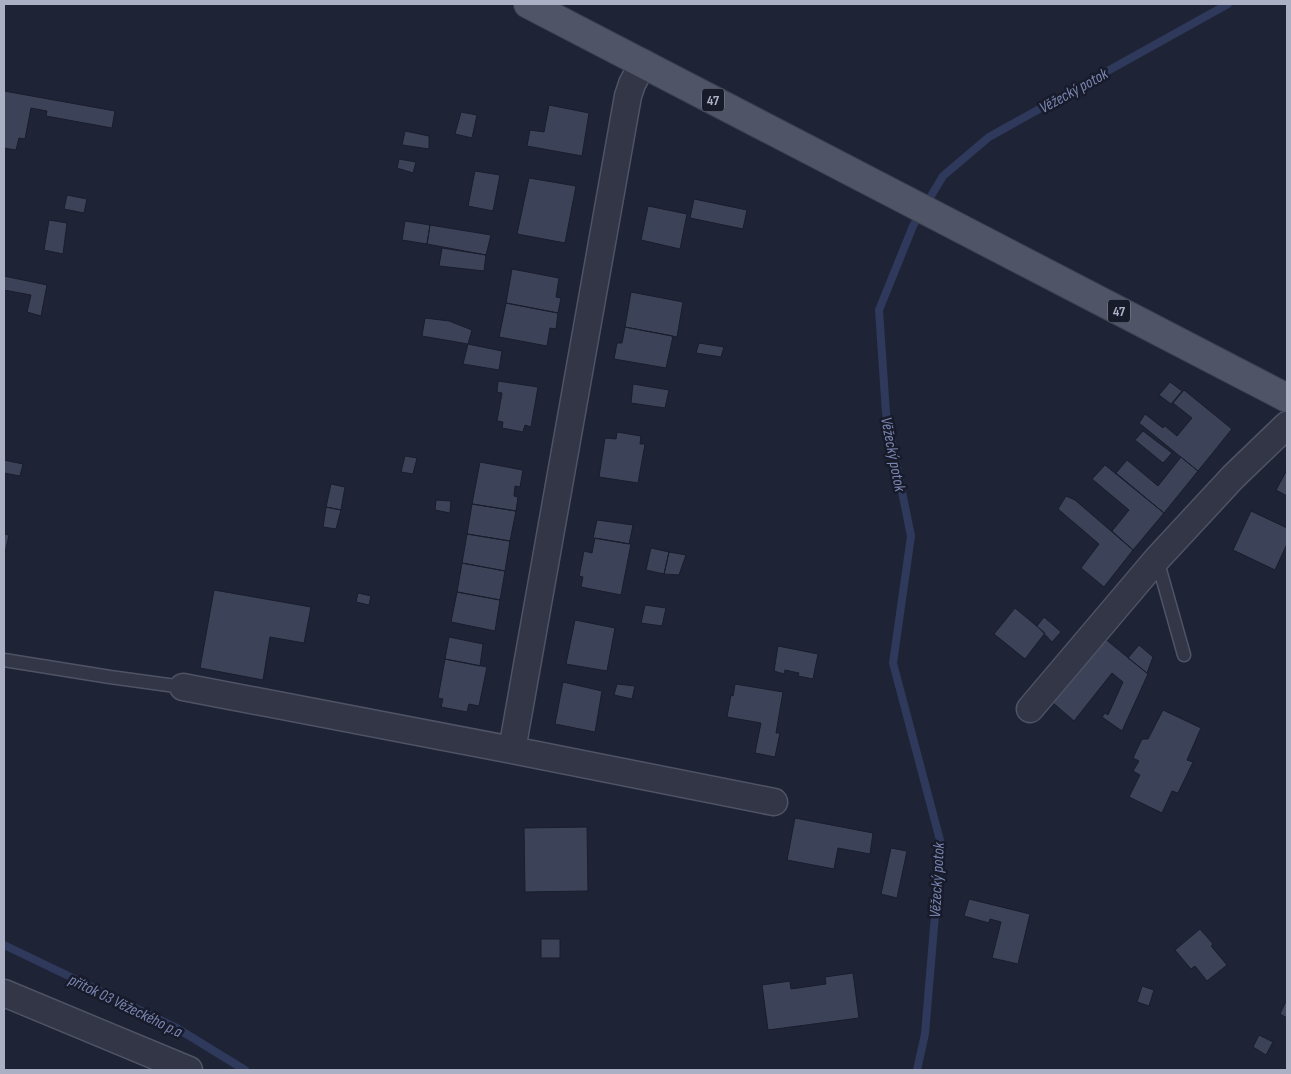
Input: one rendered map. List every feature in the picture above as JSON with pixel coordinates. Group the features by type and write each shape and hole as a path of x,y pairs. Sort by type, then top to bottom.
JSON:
{"main road":[{"name":"47","path":"528,4 1287,398"}],"street":[{"path":"512,750 628,96 643,63"},
{"path":"1030,709 1156,559 1233,477 1287,426"},
{"path":"183,687 774,802"},
{"path":"4,993 190,1070"}],"lane":[{"path":"1156,559 1184,655"},
{"path":"4,660 183,687"}],"building":[{"path":"4,91 115,111 112,128 46,116 47,111 31,108 25,139 19,138 16,150 4,148"},
{"path":"549,105 589,113 582,156 527,146 530,130 544,132"},
{"path":"461,112 477,115 472,138 455,134"},
{"path":"405,131 429,136 429,149 402,145"},
{"path":"399,159 416,162 413,173 397,168"},
{"path":"475,171 500,175 493,211 468,206"},
{"path":"529,178 576,186 565,243 517,234"},
{"path":"67,195 87,199 84,213 64,209"},
{"path":"694,199 747,210 743,229 690,218"},
{"path":"648,206 687,214 680,249 641,240"},
{"path":"49,220 67,223 63,254 44,250"},
{"path":"405,221 430,225 427,244 402,240"},
{"path":"430,225 491,235 486,255 427,244"},
{"path":"442,248 486,255 484,271 439,266"},
{"path":"512,269 559,278 556,297 561,298 558,313 506,303"},
{"path":"4,276 47,285 41,316 27,312 31,295 4,290"},
{"path":"631,292 683,302 677,337 625,327"},
{"path":"506,303 558,313 556,329 550,328 547,346 499,337"},
{"path":"425,318 449,321 472,330 468,344 422,336"},
{"path":"625,327 673,336 666,368 614,359 617,343 622,343"},
{"path":"699,343 724,347 721,357 696,353"},
{"path":"468,344 502,351 499,370 463,364"},
{"path":"498,381 538,387 531,427 525,425 523,432 502,428 503,422 497,421 502,393 497,392"},
{"path":"1170,382 1182,391 1171,404 1159,395"},
{"path":"633,384 669,390 665,408 631,403"},
{"path":"1184,390 1232,429 1198,471 1139,423 1145,414 1177,436 1192,418 1173,403"},
{"path":"1143,431 1172,453 1163,463 1135,440"},
{"path":"617,432 641,436 640,444 645,444 638,483 599,477 605,438 616,439"},
{"path":"405,456 417,458 413,474 401,472"},
{"path":"1181,457 1198,471 1164,513 1116,473 1127,460 1158,486"},
{"path":"4,460 23,464 20,476 4,473"},
{"path":"480,462 523,470 520,487 515,486 514,496 518,497 516,511 472,504"},
{"path":"1105,465 1164,513 1133,550 1112,531 1129,510 1092,479"},
{"path":"1287,470 1287,496 1276,490"},
{"path":"331,484 345,487 341,510 326,507"},
{"path":"1066,496 1075,500 1133,550 1104,587 1081,568 1099,544 1058,509"},
{"path":"436,500 451,501 450,513 435,510"},
{"path":"472,504 516,511 510,541 467,534"},
{"path":"326,507 341,510 336,529 323,527"},
{"path":"1251,511 1287,528 1287,544 1275,570 1233,550"},
{"path":"597,520 633,525 629,544 593,538"},
{"path":"4,534 9,535 5,553 4,553"},
{"path":"467,534 510,541 505,571 462,563"},
{"path":"595,538 631,544 621,595 581,587 583,577 579,576 584,551 592,553"},
{"path":"651,548 669,552 664,574 646,570"},
{"path":"669,552 686,555 679,575 664,574"},
{"path":"462,563 505,571 500,600 457,592"},
{"path":"214,590 311,607 304,643 270,637 263,680 200,668"},
{"path":"457,592 500,600 495,631 451,622"},
{"path":"358,593 371,596 369,605 356,602"},
{"path":"645,605 666,608 662,626 641,623"},
{"path":"1015,608 1045,633 1025,659 994,634"},
{"path":"1044,617 1061,632 1052,642 1037,626"},
{"path":"575,620 615,628 607,671 566,664"},
{"path":"449,637 483,644 480,666 445,659"},
{"path":"1104,638 1148,674 1122,731 1102,717 1105,713 1108,715 1123,682 1112,673 1074,721 1052,702"},
{"path":"1139,645 1153,657 1147,673 1128,658"},
{"path":"778,646 818,654 813,679 798,676 799,673 785,670 784,674 774,671"},
{"path":"445,659 487,667 479,706 469,704 467,712 441,707 443,699 438,698"},
{"path":"563,682 602,691 595,732 555,724"},
{"path":"617,684 635,686 632,699 614,695"},
{"path":"735,684 783,692 776,733 780,733 775,757 755,753 761,723 727,717"},
{"path":"1163,710 1201,728 1187,760 1193,762 1178,793 1172,791 1162,813 1129,797 1140,775 1133,771 1139,761 1133,758 1142,739 1148,739"},
{"path":"795,818 873,833 870,854 838,848 834,869 787,860"},
{"path":"587,827 588,891 525,892 524,828"},
{"path":"891,848 907,851 897,898 881,894"},
{"path":"969,899 1030,914 1018,964 992,958 1001,922 990,919 989,923 964,916"},
{"path":"1200,929 1227,965 1207,981 1195,966 1191,969 1175,950"},
{"path":"541,939 560,939 560,958 541,958"},
{"path":"853,973 859,1018 768,1030 762,985 790,981 791,989 826,984 825,977"},
{"path":"1142,986 1154,990 1149,1006 1137,1002"},
{"path":"1287,999 1287,1018 1280,1014"},
{"path":"1259,1035 1273,1042 1266,1055 1253,1047"}],"waterway":[{"name":"Věžecký potok","path":"917,1070 925,1034 941,844 893,663 911,536 886,413 879,310 913,226 943,176 989,137 1228,4"},
{"name":"přítok 03 Věžeckého p.a","path":"4,945 175,1027 245,1070"}]}
